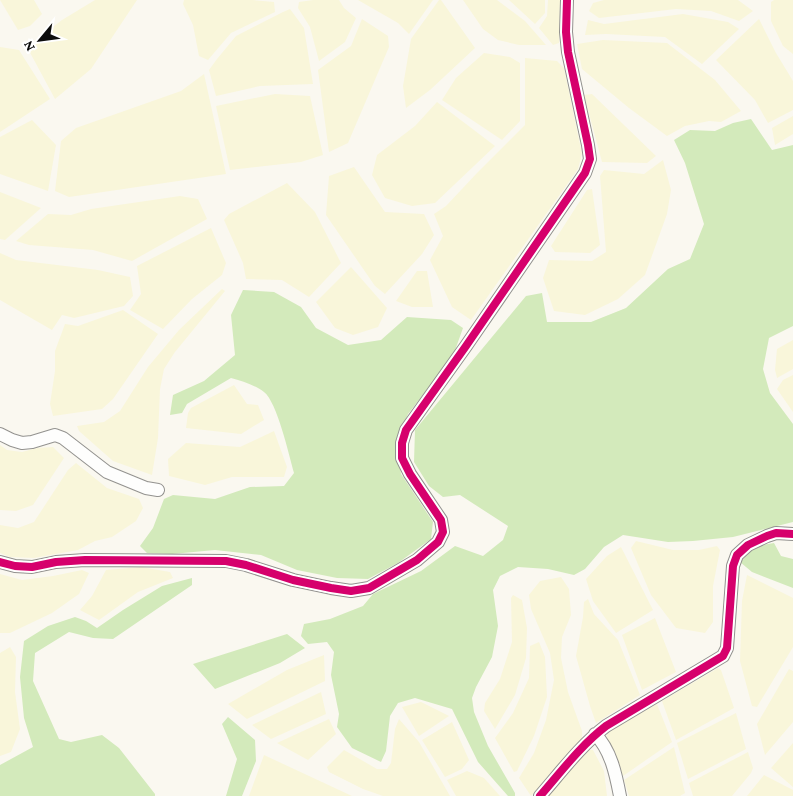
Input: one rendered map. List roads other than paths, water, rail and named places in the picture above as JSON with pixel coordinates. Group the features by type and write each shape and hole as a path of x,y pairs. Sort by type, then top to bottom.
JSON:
{"street":[{"path":"0,562 15,566 32,567 56,562 85,560 226,561 302,582 351,591 369,588 417,560 438,542 443,532 441,520 410,474 402,458 402,443 406,430 586,173 590,159 568,52 566,32 567,0"},
{"path":"0,434 22,443 55,435 63,438 107,472 146,488 158,490"},
{"path":"540,796 595,734 723,656 727,648 733,566 737,555 748,545 766,536 776,533 793,534"},
{"path":"595,734 605,746 612,762 620,796"}]}
